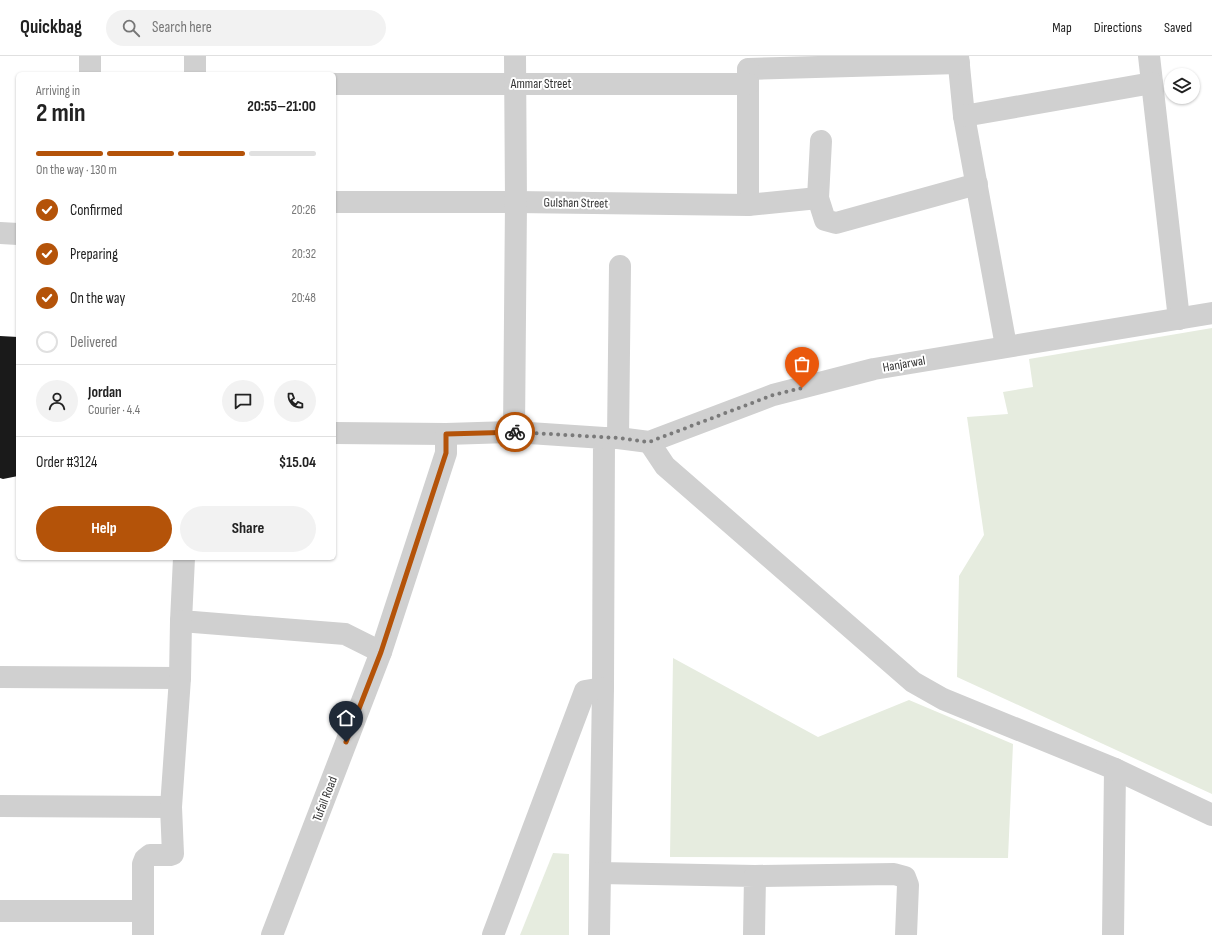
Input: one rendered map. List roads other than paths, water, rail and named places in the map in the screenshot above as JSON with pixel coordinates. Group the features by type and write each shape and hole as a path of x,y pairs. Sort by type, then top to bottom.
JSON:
{"street":[{"path":"90,56 90,72"},
{"path":"195,56 195,72"},
{"path":"514,432 516,202 515,56"},
{"path":"1149,56 1179,319"},
{"path":"959,60 964,116 1006,346"},
{"name":"Ammar Street","path":"336,84 515,84 748,70 959,60"},
{"path":"748,70 748,205"},
{"path":"964,116 1152,83"},
{"path":"822,141 818,198 825,220 836,222 977,184"},
{"name":"Gulshan Street","path":"336,202 516,202 748,205 818,198"},
{"path":"0,233 16,234"},
{"path":"599,935 603,688 611,438 620,266"},
{"name":"Hanjarwal","path":"336,433 446,434 514,432 649,442 773,395 874,369 1212,313"},
{"name":"Tufail Road","path":"272,935 381,652 446,453 446,434"},
{"path":"649,442 665,466 913,682 943,699 1115,769 1212,815"},
{"path":"143,935 142,864 150,855 173,854 171,807 180,678 184,560"},
{"path":"181,621 346,634 381,652"},
{"path":"0,677 180,678"},
{"path":"493,935 585,691 603,688"},
{"path":"1113,935 1115,769"},
{"path":"0,806 171,807"},
{"path":"600,873 755,876 894,874 905,877 908,885 906,935"},
{"path":"754,935 755,876"},
{"path":"0,911 143,911"}]}
